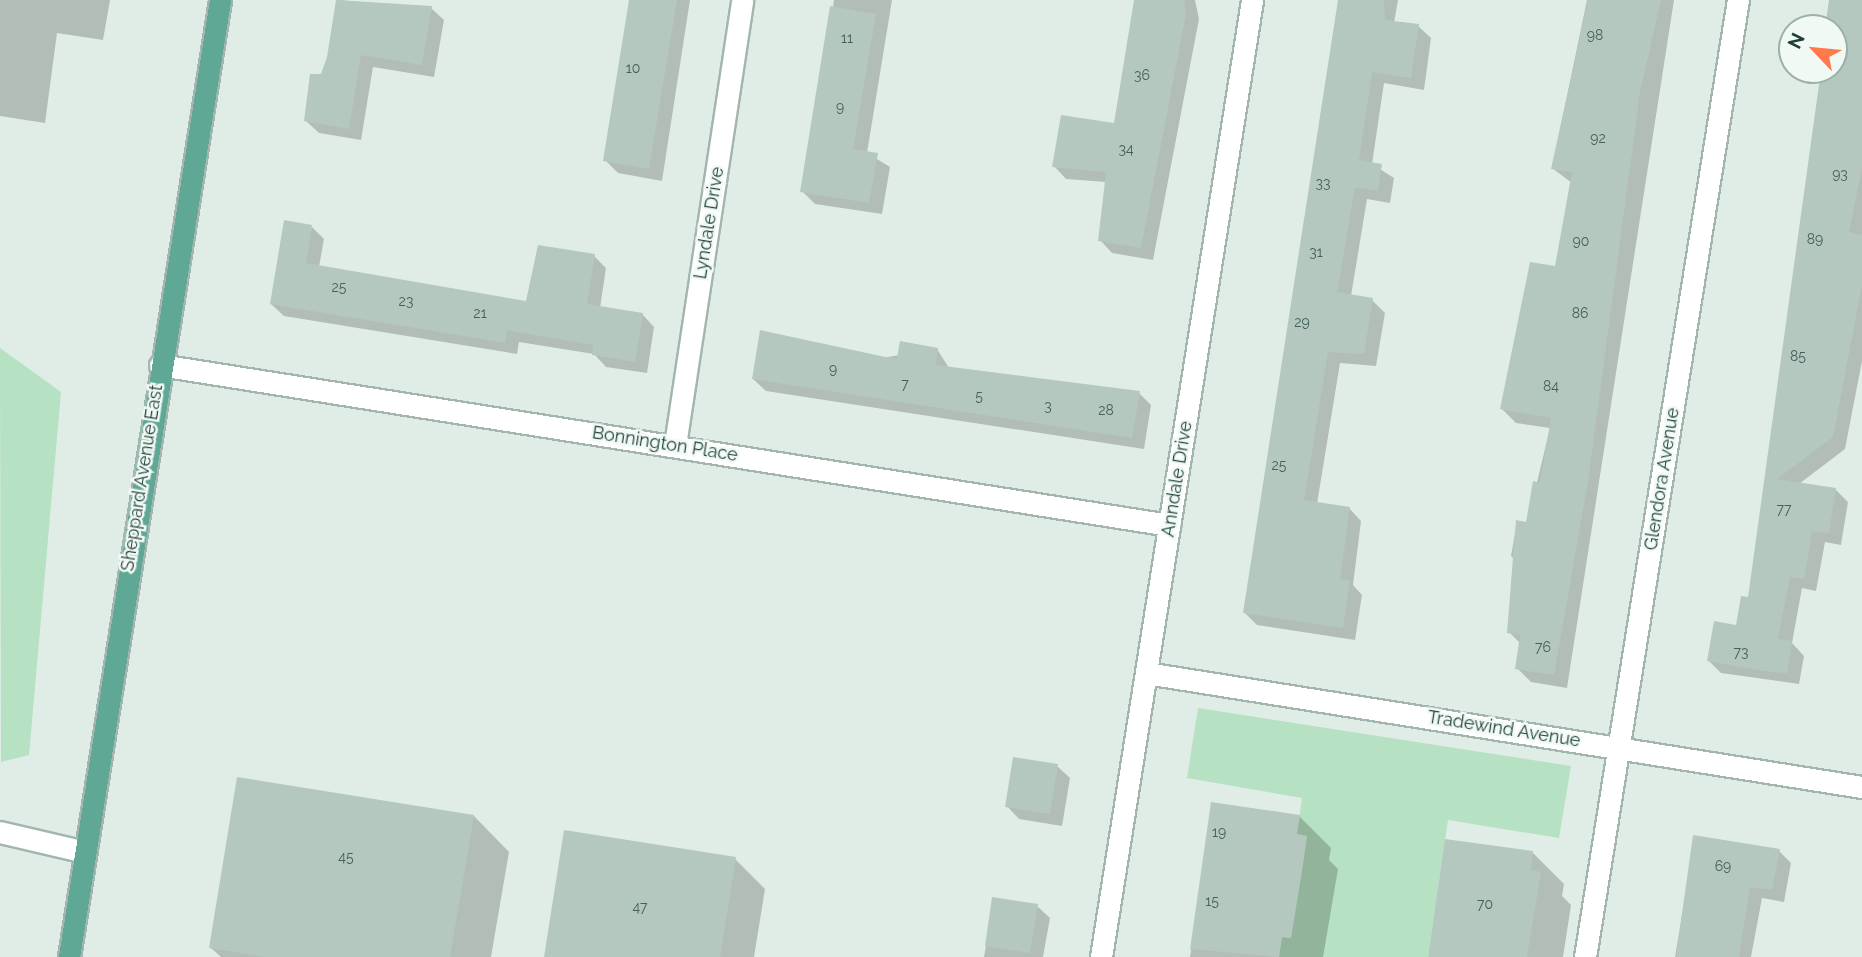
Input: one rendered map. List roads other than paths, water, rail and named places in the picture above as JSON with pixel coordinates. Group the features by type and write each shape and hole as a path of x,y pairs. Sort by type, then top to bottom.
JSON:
{"main road":[{"name":"Sheppard Avenue East","path":"69,957 160,365 220,0"}],"street":[{"name":"Lyndale Drive","path":"675,445 742,0"},
{"name":"Anndale Drive","path":"1101,957 1252,0"},
{"name":"Glendora Avenue","path":"1585,957 1738,0"},
{"name":"Bonnington Place","path":"160,365 1170,525"},
{"name":"Tradewind Avenue","path":"1146,673 1862,787"},
{"path":"0,832 85,852"}]}
